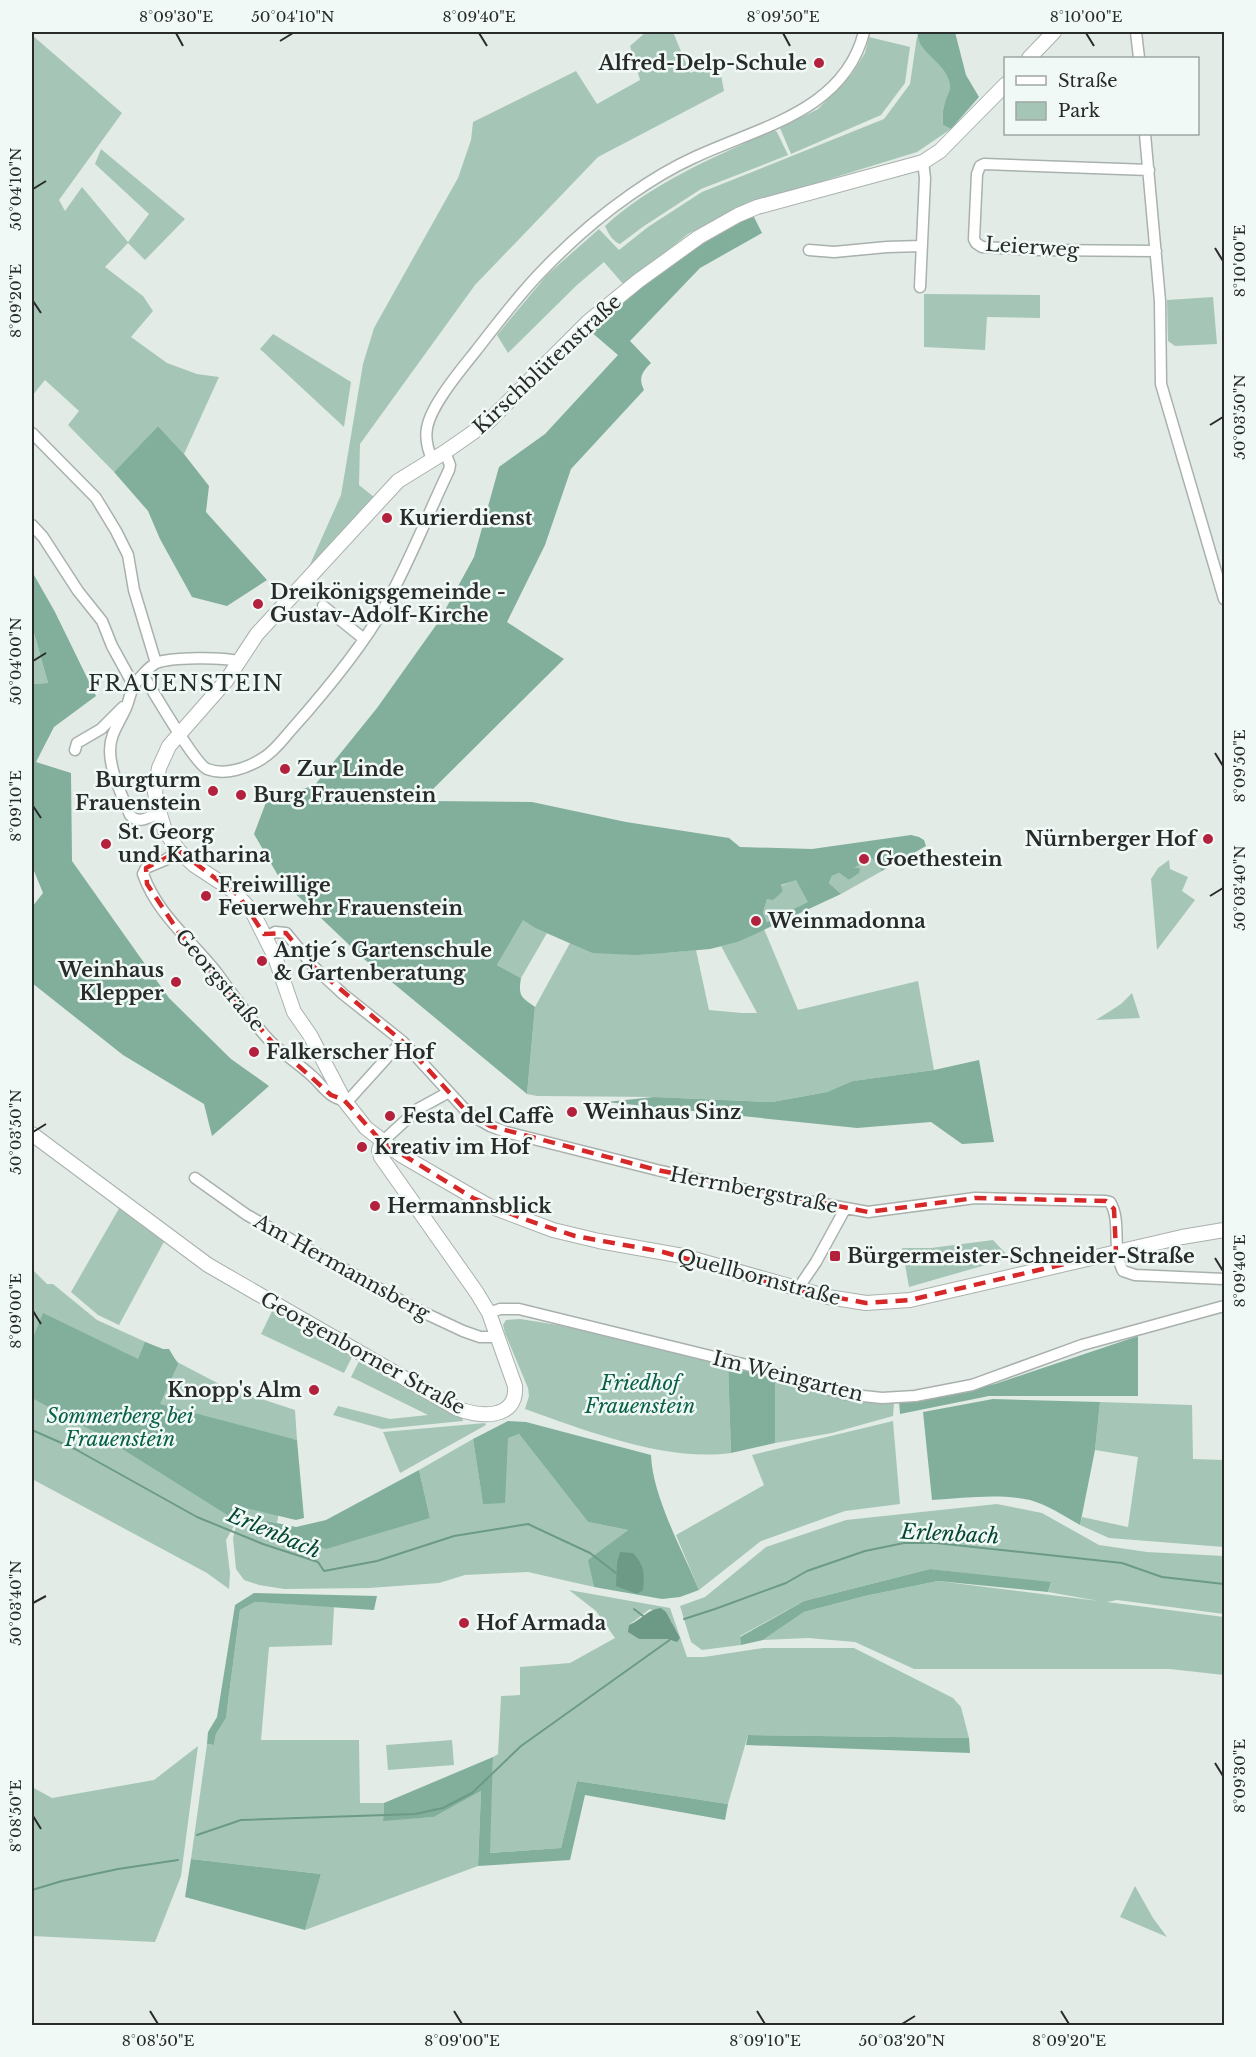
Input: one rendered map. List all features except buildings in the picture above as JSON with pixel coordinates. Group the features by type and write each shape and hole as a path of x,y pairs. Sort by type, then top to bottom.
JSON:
{"main road":[{"path":"1030,57 1054,32"},
{"name":"Kirschblütenstraße","path":"382,1142 366,1128 345,1101 310,1035 294,1012 266,937 252,911 239,896 194,865 179,851 165,831 156,792 159,768 169,746 226,681 256,634 398,480 445,452 488,422 588,322 608,306 675,254 718,225 757,207 923,162 940,151 1004,85"},
{"name":"Georgenborner Straße","path":"32,1134 217,1271 462,1411 476,1415 495,1414 509,1406 514,1399 515,1386 489,1313 381,1157 382,1142"},
{"name":"Quellbornstraße","path":"382,1142 473,1198 553,1230 683,1256 797,1290 856,1302 889,1303 910,1300 1182,1237 1224,1230"}],"street":[{"path":"432,459 426,438 429,419 453,379 544,269 630,195 662,175 691,158 775,123 809,106 838,80 852,63 864,32"},
{"path":"1136,32 1139,57"},
{"path":"1146,135 1160,301 1161,384 1224,599"},
{"path":"920,287 925,178 923,162"},
{"name":"Leierweg","path":"1149,170 984,164 980,166 977,174 974,238 976,243 982,247 1156,251"},
{"path":"809,250 834,252 921,246"},
{"path":"32,433 96,498 116,531 128,555 134,590 156,663"},
{"path":"143,675 179,734 206,769 237,770 272,751 307,712 364,639 386,606 449,470 450,465 445,452"},
{"path":"32,525 43,537 78,591 102,621 112,646 134,686"},
{"path":"323,606 364,639"},
{"path":"159,813 139,821 134,820 125,803 111,761 113,731 134,686 156,663 191,658 238,661"},
{"path":"75,750 77,743 101,729 128,703"},
{"name":"Georgstraße","path":"179,851 146,868 143,874 150,890 178,931 216,972 250,1018 272,1042 331,1095 345,1101"},
{"name":"Herrnbergstraße","path":"266,937 274,932 286,933 314,967 402,1041 469,1114 490,1126 530,1139 714,1183 868,1212 975,1198 1106,1201 1110,1202 1114,1209 1116,1252"},
{"path":"345,1101 402,1041"},
{"path":"382,1142 418,1109 449,1092"},
{"name":"Am Hermannsberg","path":"195,1178 247,1215 416,1309 480,1337 497,1337"},
{"path":"797,1290 816,1262 845,1209"},
{"path":"1116,1252 1118,1263 1128,1274 1224,1279"},
{"name":"Im Weingarten","path":"489,1313 500,1309 519,1309 747,1365 844,1394 882,1398 924,1395 988,1381 1082,1345 1224,1306"}],"highlighted area":[{"path":"179,851 239,896 264,934 286,933 314,967 402,1041 469,1114 490,1126 657,1170 868,1212 975,1198 1106,1201 1114,1209 1116,1252 910,1300 866,1303 797,1290 663,1252 575,1236 521,1218 473,1198 382,1142 344,1100 331,1095 272,1042 178,931 147,884 146,868"}],"green space":[{"path":"646,32 673,32 690,73 719,64 724,91 598,157 475,285 360,444 359,485 374,497 308,569 341,495 363,364 374,328 458,178 471,140 473,122 576,71 597,104 640,80 630,46"},
{"path":"918,32 955,32 966,75 979,97 951,129 943,125 943,108 950,87 949,79 920,43"},
{"path":"32,35 122,113 59,200 65,211 82,187 128,242 149,214 95,164 101,149 185,219 145,260 128,243 105,267 143,296 153,311 131,337 167,363 197,374 219,377 184,454 158,426 114,472 68,425 79,411 45,380 32,396"},
{"path":"917,36 925,49 942,66 950,80 951,90 943,111 943,125 951,129 917,152 742,206 688,234 624,285 604,262 577,285 508,353 497,335 547,275 599,229 619,250 648,227 702,192 884,119 910,84"},
{"path":"869,37 910,47 905,83 881,115 791,154 780,128 818,109 852,74 865,53"},
{"path":"774,130 788,155 701,189 620,244 609,234 605,226 643,196 685,172"},
{"path":"753,215 762,233 700,268 630,341 651,363 642,375 641,382 644,390 571,469 545,545 507,622 564,659 428,794 428,801 532,802 626,822 729,838 740,847 812,849 911,835 924,840 926,846 882,871 864,852 856,856 859,865 854,868 860,868 859,873 849,880 839,873 832,876 829,883 841,894 738,942 710,949 635,955 592,953 535,928 523,920 497,965 521,978 522,996 535,1007 527,1094 364,959 280,879 254,834 268,797 314,786 377,708 439,621 474,557 499,467 545,434 618,355 590,331 642,286 703,241","holes":["796,880 808,902 767,922 763,913 767,899 773,900 783,891 781,885"]},
{"path":"924,294 1040,295 1040,318 987,317 985,350 924,347"},
{"path":"1213,297 1217,344 1175,346 1168,341 1167,300"},
{"path":"273,334 351,382 344,427 260,349"},
{"path":"158,426 209,486 206,512 267,580 227,606 192,597 160,539 148,511 114,472"},
{"path":"34,575 55,612 96,696 54,727 36,762 71,773 72,861 169,998 231,1059 269,1086 212,1136 204,1104 123,1055 32,983 32,907 43,893 32,866 32,684 48,683 32,626 32,576"},
{"path":"32,626 48,683 32,684"},
{"path":"864,852 882,871 841,894 829,883 832,876 839,873 849,880 858,873 854,868 856,856"},
{"path":"1169,860 1170,869 1188,877 1182,891 1195,900 1157,950 1151,879 1158,868"},
{"path":"796,879 809,902 767,922 763,913 767,899 783,891 781,886"},
{"path":"523,919 547,933 521,978 497,965"},
{"path":"764,929 798,1010 918,981 934,1070 854,1081 827,1092 772,1102 527,1094 535,1007 570,943 592,953 665,953 696,950 709,1010 757,1013 721,946 738,942"},
{"path":"1132,993 1140,1018 1096,1020 1121,1004"},
{"path":"979,1060 994,1142 962,1144 931,1122 857,1128 606,1102 654,1097 772,1102 827,1092 853,1081 934,1070"},
{"path":"121,1205 166,1238 119,1325 98,1315 71,1292"},
{"path":"993,1240 1010,1258 909,1287 902,1248 931,1248"},
{"name":"Sommerberg bei Frauenstein","path":"32,1269 47,1284 53,1284 97,1320 168,1352 179,1363 225,1387 295,1410 297,1440 292,1439 277,1523 268,1521 265,1532 430,1518 419,1470 473,1439 483,1503 508,1437 519,1434 588,1522 628,1530 589,1560 594,1587 528,1572 465,1575 439,1583 369,1588 284,1589 244,1580 236,1569 233,1538 236,1526 240,1522 235,1524 226,1540 230,1573 229,1589 207,1573 32,1479"},
{"path":"274,1307 353,1355 344,1373 261,1334"},
{"name":"Sommerberg bei Frauenstein","path":"43,1313 138,1359 145,1342 169,1349 178,1364 160,1404 297,1440 304,1518 296,1520 245,1508 229,1516 100,1435 32,1398 32,1340"},
{"name":"Friedhof Frauenstein","path":"520,1319 577,1328 728,1364 731,1453 706,1455 654,1449 600,1435 525,1409 529,1396 528,1388 503,1325 506,1320"},
{"path":"1138,1336 1138,1396 989,1396 900,1414 899,1401 995,1384"},
{"path":"360,1359 430,1402 462,1417 463,1421 382,1429 333,1415 338,1406 390,1419 428,1415 351,1377"},
{"path":"728,1364 775,1377 775,1443 731,1453"},
{"path":"775,1377 894,1403 893,1416 832,1433 775,1443"},
{"path":"993,1399 1100,1402 1095,1450 1080,1525 1030,1500 981,1497 932,1500 923,1412"},
{"path":"1100,1402 1192,1405 1193,1459 1224,1460 1224,1547 1109,1538 1080,1525 1082,1517 1128,1527 1138,1457 1095,1450"},
{"path":"508,1421 526,1422 651,1455 662,1505 699,1590 680,1597 662,1599 594,1587 588,1560 628,1530 588,1522 519,1434 508,1438 505,1503 483,1504 473,1439"},
{"path":"893,1421 900,1504 845,1511 761,1541 699,1590 676,1535 764,1485 752,1455"},
{"path":"485,1423 486,1425 400,1473 383,1432"},
{"path":"419,1470 430,1518 326,1549 264,1532 267,1521 296,1527 326,1520"},
{"path":"997,1504 1042,1513 1099,1545 1147,1552 1224,1556 1224,1614 1117,1600 1107,1602 1224,1617 1224,1675 1170,1669 914,1669 855,1642 808,1638 763,1640 804,1612 865,1596 938,1581 1099,1601 1048,1592 1051,1583 930,1569 804,1601 740,1636 741,1645 702,1650 691,1642 680,1606 705,1597 766,1547 846,1520"},
{"path":"930,1569 1051,1582 1048,1592 938,1581 865,1596 804,1612 763,1640 741,1645 740,1637 804,1601"},
{"path":"569,1590 670,1608 687,1657 704,1657 763,1648 854,1648 953,1698 961,1707 969,1738 748,1735 728,1804 577,1781 561,1848 489,1853 493,1757 498,1754 501,1696 520,1695 520,1667 570,1663 615,1638 596,1611","holes":["650,1609 672,1622 672,1641 639,1639 629,1625"]},
{"path":"254,1593 377,1596 374,1610 255,1602 240,1610 226,1718 216,1734 214,1745 207,1744 208,1732 217,1717 235,1605"},
{"path":"255,1602 334,1607 332,1645 269,1647 261,1740 359,1740 360,1803 384,1803 383,1820 434,1817 481,1791 478,1866 305,1930 321,1874 191,1859 207,1744 214,1745 216,1734 226,1718 240,1610"},
{"path":"748,1735 969,1738 970,1753 746,1745"},
{"path":"452,1740 454,1765 388,1770 386,1745"},
{"path":"198,1746 181,1876 155,1942 32,1936 32,1787 52,1798 154,1780"},
{"path":"493,1757 490,1853 561,1848 577,1781 728,1804 725,1820 585,1795 570,1860 478,1866 481,1791 434,1817 383,1821 384,1803"},
{"path":"191,1859 321,1874 305,1930 185,1897"},
{"path":"1135,1886 1153,1918 1167,1937 1120,1917"}],"shaded area":[{"path":"620,1552 633,1553 642,1566 643,1590 637,1594 616,1586"},
{"path":"661,1608 666,1612 680,1638 677,1642 667,1639 639,1639 628,1632 629,1625"}],"waterway":[{"name":"Erlenbach","path":"32,1430 75,1449 197,1517 263,1544 318,1562 324,1571 377,1561 454,1536 528,1524 590,1553 616,1573"},
{"name":"Erlenbach","path":"684,1619 786,1583 807,1571 865,1551 904,1543 936,1543 1122,1563 1162,1577 1224,1584"},
{"name":"Erlenbach","path":"634,1609 643,1616"},
{"name":"Erlenbach","path":"197,1835 241,1820 415,1814 443,1808 472,1793 521,1746 671,1639"},
{"path":"32,1890 118,1869 178,1860"}],"place":[{"name":"Alfred-Delp-Schule","path":"819,63"},
{"name":"Kurierdienst","path":"387,518"},
{"name":"Dreikönigsgemeinde - Gustav-Adolf-Kirche","path":"258,604"},
{"name":"Zur Linde","path":"285,769"},
{"name":"Burgturm Frauenstein","path":"213,791"},
{"name":"Burg Frauenstein","path":"241,795"},
{"name":"Nürnberger Hof","path":"1208,839"},
{"name":"St. Georg und Katharina","path":"106,844"},
{"name":"Goethestein","path":"864,859"},
{"name":"Freiwillige Feuerwehr Frauenstein","path":"206,896"},
{"name":"Weinmadonna","path":"756,921"},
{"name":"Antje´s Gartenschule & Gartenberatung","path":"262,961"},
{"name":"Weinhaus Klepper","path":"176,982"},
{"name":"Falkerscher Hof","path":"254,1052"},
{"name":"Weinhaus Sinz","path":"572,1112"},
{"name":"Festa del Caffè","path":"390,1116"},
{"name":"Kreativ im Hof","path":"362,1147"},
{"name":"Hermannsblick","path":"375,1206"},
{"name":"Bürgermeister-Schneider-Straße","path":"835,1256"},
{"name":"Knopp's Alm","path":"314,1390"},
{"name":"Hof Armada","path":"464,1623"}],"district":[{"name":"FRAUENSTEIN","path":"186,683"}]}
